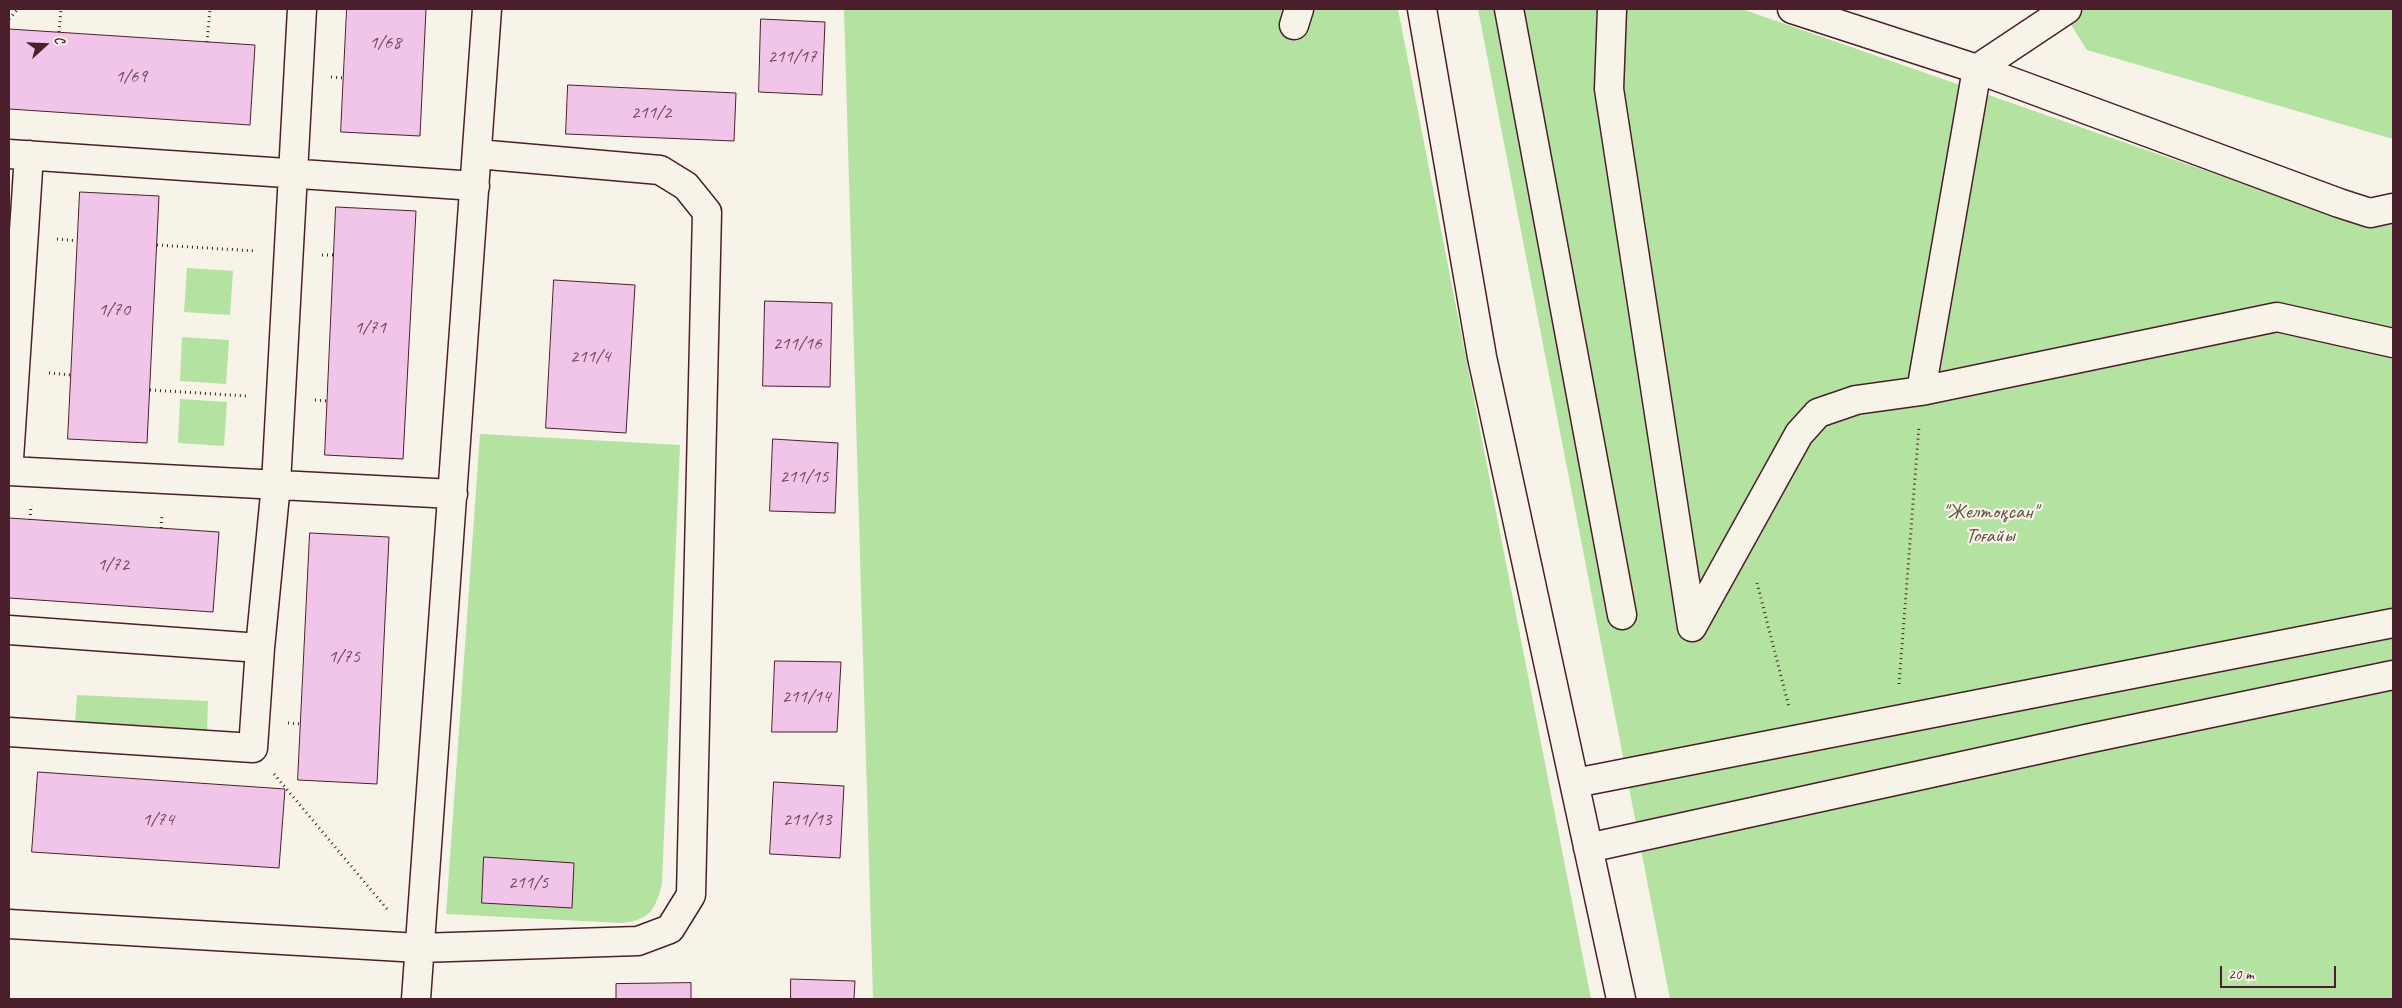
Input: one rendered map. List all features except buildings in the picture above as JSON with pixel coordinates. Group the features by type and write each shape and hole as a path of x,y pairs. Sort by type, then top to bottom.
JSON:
{"street":[{"path":"9,732 253,748 260,648 276,484 302,9"},
{"path":"416,999 487,9"},
{"path":"1422,9 1482,357 1620,999"},
{"path":"1509,9 1622,615"},
{"path":"1612,9 1609,89 1692,627 1799,434 1818,413 1856,400 1921,391 2277,317 2393,344"},
{"path":"1792,9 1977,69 2339,203 2370,213 2393,208"},
{"path":"1921,391 1977,69 2067,9"},
{"path":"9,458 19,154 475,186"},
{"path":"9,924 419,948 638,941 670,930 691,895 707,212 686,186 660,170 477,154"},
{"path":"9,471 453,494"},
{"path":"1575,783 2393,622"},
{"path":"9,630 260,648"},
{"path":"1588,848 2086,739 2393,675"}],"path":[{"path":"9,19 18,9"},
{"path":"59,32 61,9"},
{"path":"207,42 210,9"},
{"path":"157,244 334,255"},
{"path":"150,390 327,401"},
{"path":"1896,720 1921,391"},
{"path":"1744,534 1798,740"},
{"path":"253,748 419,948"}],"green space":[{"path":"844,9 1398,9 1591,999 873,999"},
{"name":"\"Желтоқсан\" Тоғайы","path":"1478,9 1742,9 2364,226 2393,219 2393,999 1670,999"},
{"path":"2061,9 2393,9 2393,139 2087,50"},
{"path":"187,268 233,271 230,315 184,312"},
{"path":"182,337 229,340 226,384 180,381"},
{"path":"180,399 227,402 224,446 178,443"},
{"path":"480,434 680,445 662,884 657,901 650,912 631,922 446,914"},
{"path":"77,695 208,701 207,732 75,725"}]}
